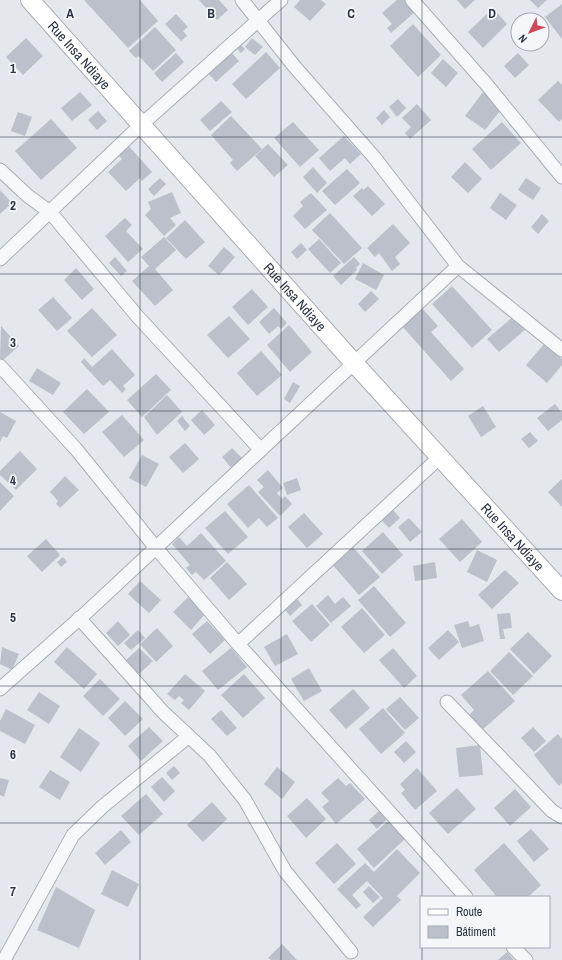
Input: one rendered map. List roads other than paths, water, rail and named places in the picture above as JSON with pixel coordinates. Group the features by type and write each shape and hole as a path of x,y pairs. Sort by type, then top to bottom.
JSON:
{"main road":[{"name":"Rue Insa Ndiaye","path":"30,0 354,363 562,591"}],"street":[{"path":"242,0 294,66 374,157 458,266 562,350"},
{"path":"0,259 142,125 282,0"},
{"path":"412,0 487,85 562,177"},
{"path":"0,170 28,196 50,212 138,317 261,450"},
{"path":"0,689 156,548 458,266"},
{"path":"0,366 76,449 156,548 238,644 465,896"},
{"path":"238,644 440,458"},
{"path":"79,618 163,712 210,756 245,800 285,870 351,952"},
{"path":"448,702 552,811 562,817"},
{"path":"4,960 73,835 102,807 189,736"},
{"path":"514,948 526,960"}]}
